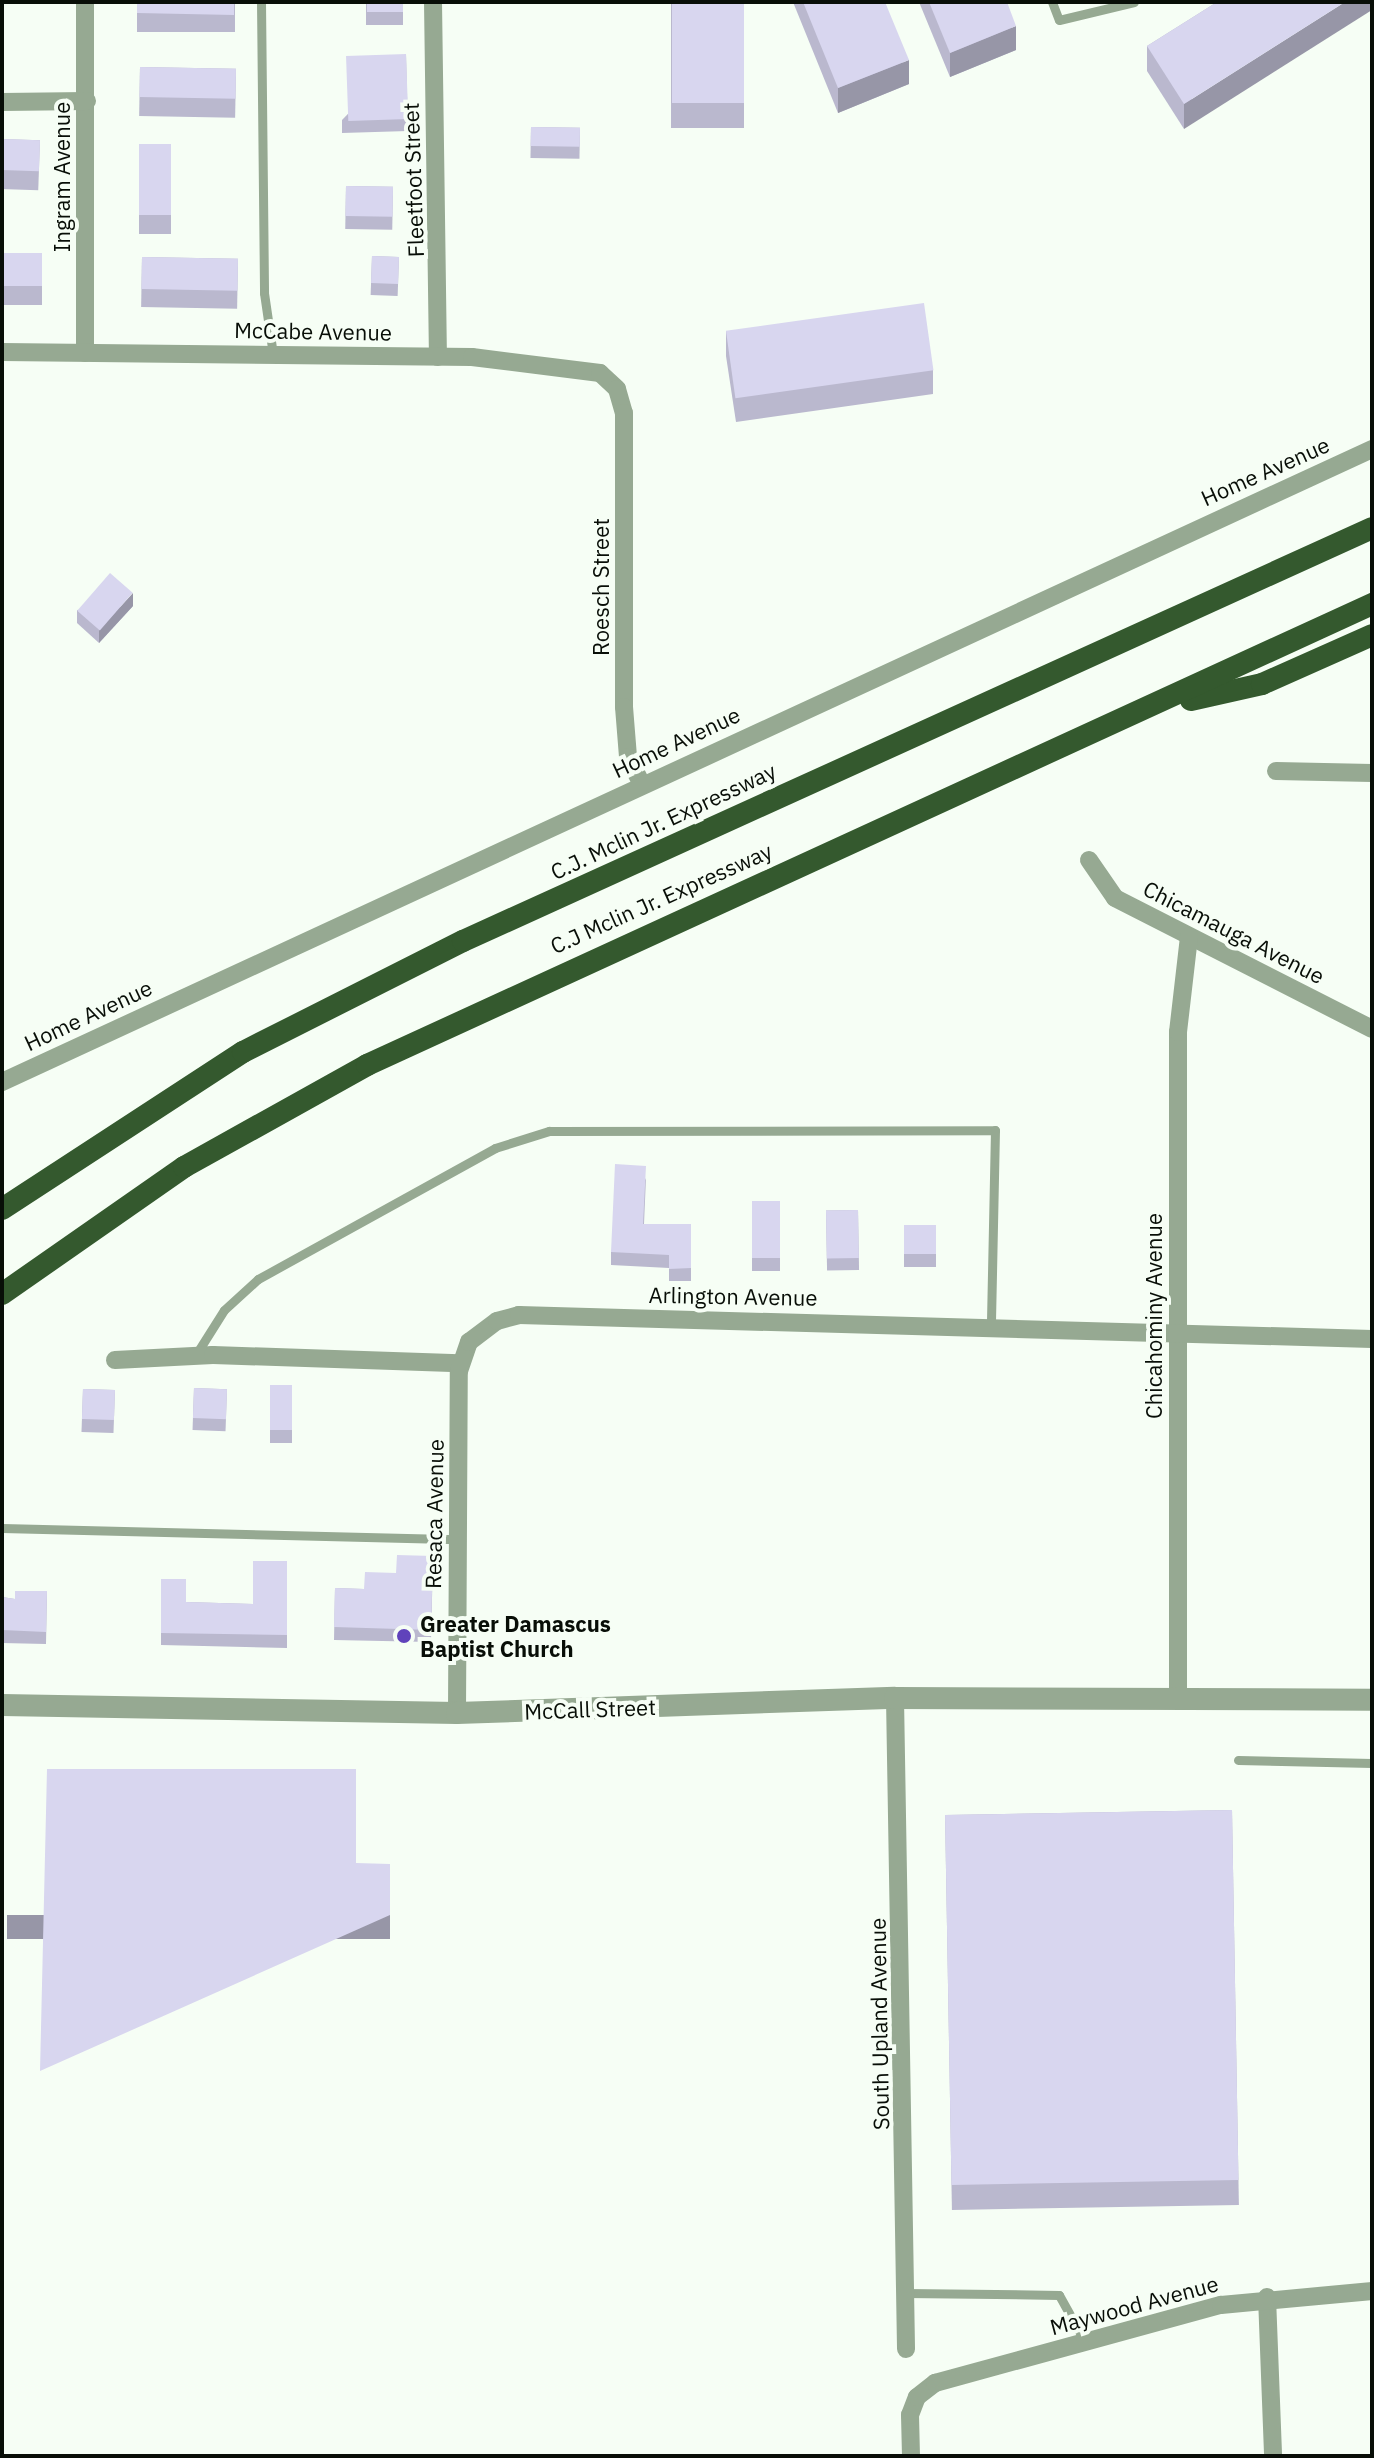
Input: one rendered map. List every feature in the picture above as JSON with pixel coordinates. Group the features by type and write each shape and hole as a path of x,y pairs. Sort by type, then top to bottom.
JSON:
{"highway":[{"name":"C.J. Mclin Jr. Expressway","path":"2,1209 243,1052 463,941 1372,528"},
{"name":"C.J Mclin Jr. Expressway","path":"2,1294 184,1167 367,1065 546,977 1147,710 1372,604"},
{"path":"1147,710 1262,684 1372,635"}],"street":[{"name":"Ingram Avenue","path":"85,2 85,353"},
{"name":"Fleetfoot Street","path":"433,2 438,357"},
{"path":"2,102 87,101"},
{"name":"McCabe Avenue","path":"2,352 438,357 553,365 600,373 617,389"},
{"name":"Roesch Street","path":"617,389 624,413 624,707 628,757 641,783"},
{"name":"Home Avenue","path":"2,1082 641,783 1372,449"},
{"path":"1276,771 1372,773"},
{"name":"Chicamauga Avenue","path":"1089,860 1115,898 1372,1029"},
{"name":"Chicahominy Avenue","path":"1178,1696 1178,1032 1189,937"},
{"name":"Arlington Avenue","path":"459,1363 478,1333 519,1315 1178,1331 1372,1339"},
{"path":"115,1360 195,1356 459,1363"},
{"name":"Resaca Avenue","path":"457,1713 459,1363"},
{"name":"McCall Street","path":"2,1705 457,1713 895,1698 1178,1696 1372,1700"},
{"name":"South Upland Avenue","path":"895,1698 906,2349"},
{"name":"Maywood Avenue","path":"911,2456 917,2397 935,2383 1267,2297 1372,2291"},
{"path":"1267,2297 1273,2456"}],"lane":[{"path":"261,2 264,293 273,355"},
{"path":"1052,2 1059,20 1134,2"},
{"path":"195,1356 224,1310 258,1279 495,1148 549,1131 995,1130 991,1327"},
{"path":"2,1528 458,1539"},
{"path":"1238,1760 1372,1763"},
{"path":"905,2293 1059,2295 1085,2342"}],"building":[{"path":"137,2 234,2 234,15 137,13"},
{"path":"367,2 403,2 403,12 367,12"},
{"path":"672,2 744,2 744,103 672,103"},
{"path":"803,2 885,2 909,60 838,88"},
{"path":"929,2 1007,2 1016,26 950,53"},
{"path":"1217,2 1345,2 1184,104 1147,46"},
{"path":"406,54 408,119 348,121 346,56"},
{"path":"140,67 236,69 235,99 139,97"},
{"path":"531,127 580,128 580,147 531,146"},
{"path":"2,139 40,140 39,171 2,170"},
{"path":"139,144 171,144 171,215 139,215"},
{"path":"346,186 393,187 392,217 345,216"},
{"path":"2,253 42,253 42,286 2,286"},
{"path":"372,256 399,257 398,284 371,283"},
{"path":"142,257 238,259 237,291 141,289"},
{"path":"924,303 933,370 735,398 726,331"},
{"path":"110,573 133,593 100,630 77,611"},
{"path":"615,1164 646,1166 643,1224 691,1224 691,1268 669,1269 669,1255 611,1252"},
{"path":"752,1201 780,1201 780,1258 752,1258"},
{"path":"858,1210 859,1258 827,1259 826,1211"},
{"path":"904,1225 936,1225 936,1254 904,1254"},
{"path":"270,1385 292,1385 292,1430 270,1430"},
{"path":"194,1388 227,1389 226,1419 193,1418"},
{"path":"83,1389 115,1390 114,1420 82,1419"},
{"path":"397,1555 433,1556 431,1630 334,1627 335,1588 364,1589 365,1572 396,1573"},
{"path":"253,1561 287,1561 287,1635 161,1633 161,1579 186,1579 186,1602 253,1604"},
{"path":"15,1591 47,1591 46,1632 2,1630 2,1597 15,1599"},
{"path":"47,1769 356,1769 356,1863 390,1864 390,1915 40,2071"},
{"path":"1232,1810 1238,2180 952,2185 945,1815"}],"place":[{"name":"Greater Damascus Baptist Church","path":"404,1636"}]}
